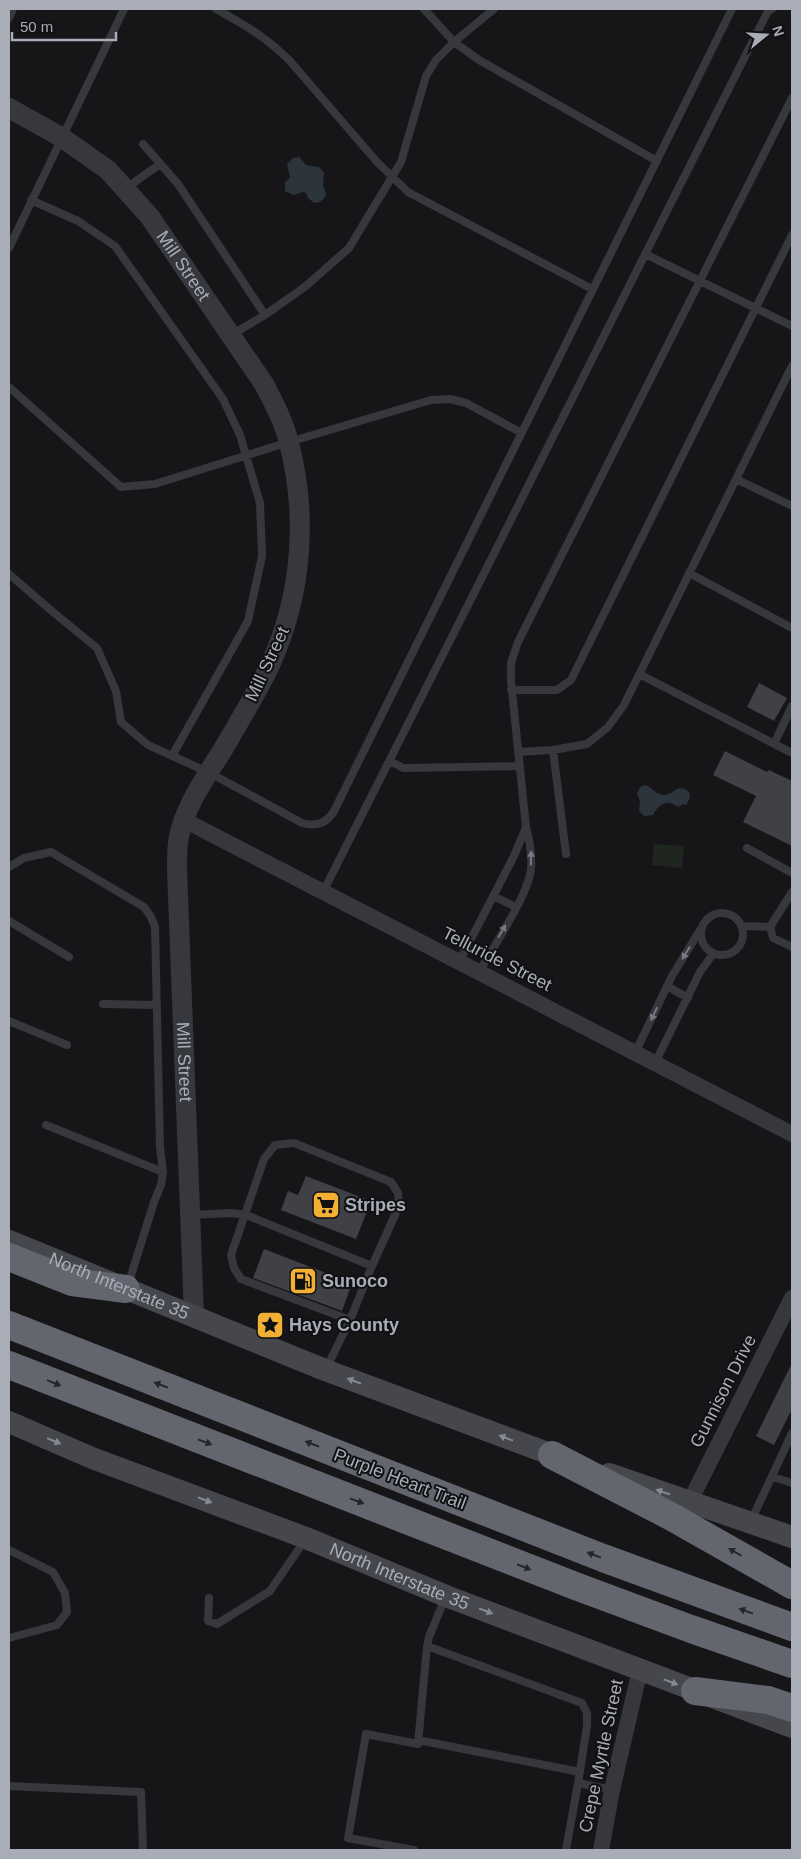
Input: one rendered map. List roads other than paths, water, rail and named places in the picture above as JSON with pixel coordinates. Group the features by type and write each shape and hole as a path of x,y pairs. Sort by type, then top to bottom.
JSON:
{"highway":[{"path":"9,1257 72,1282 126,1289"},
{"name":"Purple Heart Trail","path":"9,1325 603,1558 792,1627"},
{"name":"Purple Heart Trail","path":"9,1365 578,1587 792,1664"},
{"path":"552,1455 672,1517 792,1585"},
{"path":"695,1691 768,1700 792,1708"}],"main road":[{"name":"North Interstate 35","path":"9,1241 325,1370 552,1455 792,1537"},
{"name":"North Interstate 35","path":"9,1422 92,1458 306,1538 446,1596 792,1727"}],"street":[{"name":"Mill Street","path":"9,108 61,137 108,170 150,217 264,384 278,411 289,442 296,475 300,514 298,565 288,618 270,665 210,773 194,796 184,820 178,842 177,869 194,1316"},
{"name":"Telluride Street","path":"184,820 792,1134"},
{"name":"Gunnison Drive","path":"690,1502 792,1298"},
{"name":"Crepe Myrtle Street","path":"601,1850 612,1790 640,1670"}],"lane":[{"path":"9,18 13,9"},
{"path":"9,248 124,9"},
{"path":"216,9 255,30 276,46 391,177 408,192 592,289"},
{"path":"424,9 454,42 479,60 657,161"},
{"path":"231,335 265,315 306,286 349,248 401,162 426,76 436,60 454,42 494,9"},
{"path":"9,574 97,648 116,691 122,722 148,745 210,773 302,823 316,825 323,823 330,816 732,9"},
{"path":"323,892 768,11 772,9"},
{"path":"479,972 526,889 531,870 531,845 526,827 512,690 511,663 518,642 792,98"},
{"path":"143,144 178,184 265,315"},
{"path":"125,189 160,164"},
{"path":"31,200 78,220 115,246 222,399 240,435 260,503 262,556 248,621 172,756"},
{"path":"512,690 557,690 571,680 792,235"},
{"path":"645,254 792,326"},
{"path":"518,752 553,750 587,744 608,727 624,705 736,479 789,380 792,366"},
{"path":"9,387 121,487 155,484 431,400 450,399 466,403 520,432"},
{"path":"736,479 792,506"},
{"path":"689,573 792,628"},
{"path":"639,674 792,753"},
{"path":"774,744 792,706"},
{"path":"553,750 566,854"},
{"path":"390,761 403,768 520,766"},
{"path":"459,962 526,827"},
{"path":"747,848 792,873"},
{"path":"9,867 24,858 51,852 144,907 155,927 160,1147 163,1172 159,1191 126,1289"},
{"path":"770,927 792,892"},
{"path":"493,896 516,907"},
{"path":"635,1053 667,986 703,923 708,917 715,913 723,912 737,919 742,926 742,943 737,950 730,954 722,956 713,954 703,945 700,938 700,930"},
{"path":"9,921 69,957"},
{"path":"742,926 770,927"},
{"path":"770,927 774,938 792,947"},
{"path":"655,1063 700,972 713,954"},
{"path":"667,986 688,998"},
{"path":"104,1004 157,1005"},
{"path":"9,1021 67,1045"},
{"path":"46,1125 163,1172"},
{"path":"325,1370 350,1320 399,1206 398,1193 391,1182 294,1143 275,1144 264,1160 231,1255 234,1268 241,1279 350,1320"},
{"path":"189,1215 231,1213 246,1215 372,1266"},
{"path":"750,1522 773,1477 792,1433"},
{"path":"773,1477 792,1483"},
{"path":"209,1598 208,1621 216,1624 270,1591 306,1538"},
{"path":"9,1550 53,1572 65,1594 66,1612 57,1624 9,1638"},
{"path":"414,1850 348,1838 366,1734 418,1744 427,1646 446,1596"},
{"path":"427,1646 582,1703 587,1713 587,1726 566,1850"},
{"path":"418,1740 580,1772"},
{"path":"578,1783 612,1790"},
{"path":"9,1786 142,1792 143,1850"}],"place":[{"name":"Stripes","path":"326,1205"},
{"name":"Sunoco","path":"303,1281"},
{"name":"Hays County","path":"270,1325"}]}
